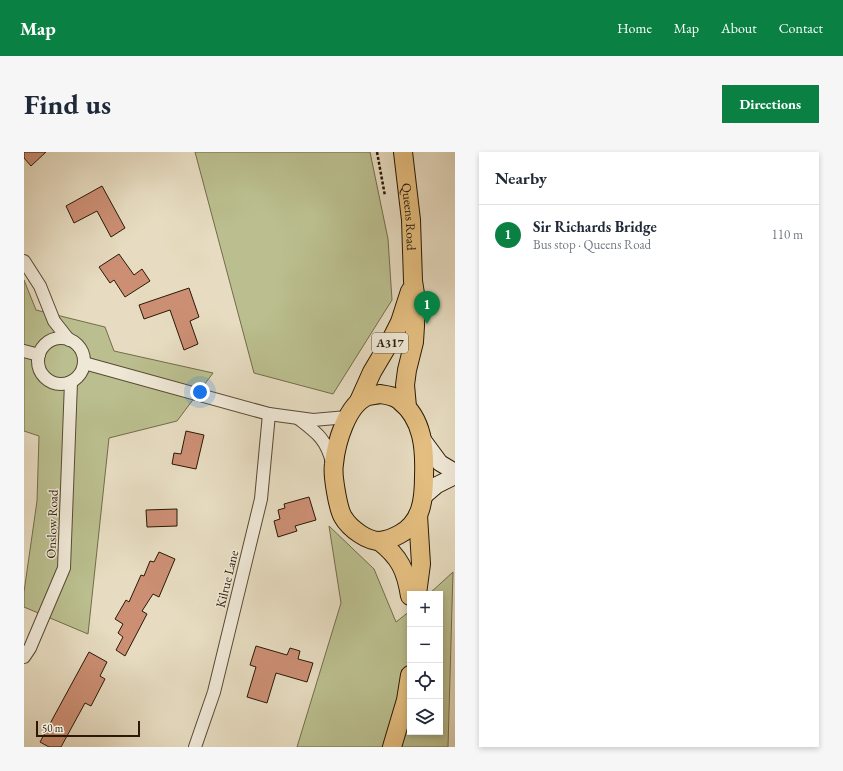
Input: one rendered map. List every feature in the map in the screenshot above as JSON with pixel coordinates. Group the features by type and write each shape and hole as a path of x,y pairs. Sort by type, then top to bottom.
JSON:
{"main road":[{"name":"Queens Road","path":"403,152 411,220 413,281 416,300 416,326 414,342 405,384 406,407"},
{"name":"Queens Road","path":"359,402 372,372 388,346 400,322 413,281"},
{"path":"379,541 390,539 407,530 411,527 418,515 423,497 425,457 423,440 414,417 399,399 380,394 369,396 359,402 347,418 338,440 333,465 342,517 355,531 366,538 379,541 389,548 402,565 409,591"},
{"path":"423,440 440,463 455,472"},
{"path":"423,497 437,485 455,476"},
{"path":"417,591 421,564 418,515"},
{"path":"392,747 407,694"}],"street":[{"path":"24,261 40,286 54,321 69,340 80,348 84,355 82,371 78,378 62,385 47,380 42,374 39,366 40,355 47,344 53,340 61,338 69,340"},
{"path":"24,351 40,355"},
{"path":"84,362 269,414 313,420 347,418"},
{"name":"Onslow Road","path":"24,657 30,648 64,568 71,382"},
{"name":"Kilrue Lane","path":"195,747 214,692 261,500 269,414"},
{"path":"299,419 321,437 328,448 333,465"}],"path":[{"path":"377,152 385,196"}],"green space":[{"path":"195,152 370,152 388,239 392,300 333,394 254,373"},
{"path":"24,280 36,310 105,327 114,351 213,373 177,421 109,438 88,634 24,607 24,592 37,501 39,436 24,431"},
{"path":"329,526 374,569 396,622 407,613 407,735 443,735 443,591 432,591 453,572 448,747 297,747 341,603"}],"building":[{"path":"24,152 46,152 31,166 24,158"},
{"path":"102,186 125,228 111,237 97,211 74,223 66,206"},
{"path":"119,254 134,275 142,269 150,281 125,297 114,280 110,283 99,267"},
{"path":"189,288 199,317 190,321 198,344 184,350 170,310 144,319 139,305"},
{"path":"186,431 204,435 196,469 172,464 174,453 181,454"},
{"path":"309,497 316,520 295,526 297,531 278,537 274,521 280,519 278,510 285,508 284,504"},
{"path":"177,509 177,526 147,527 146,510"},
{"path":"159,552 175,559 159,597 153,594 142,611 147,614 125,656 116,650 123,637 118,633 123,624 115,619 126,600 129,602 141,575 144,576 150,561 154,562"},
{"path":"256,646 287,655 290,648 300,651 298,659 313,663 307,682 276,673 267,703 247,697 256,667 250,665"},
{"path":"89,652 107,662 100,676 105,679 91,706 85,703 61,747 49,747 40,742"}],"place":[{"name":"Sir Richards Bridge","path":"427,324"}]}
